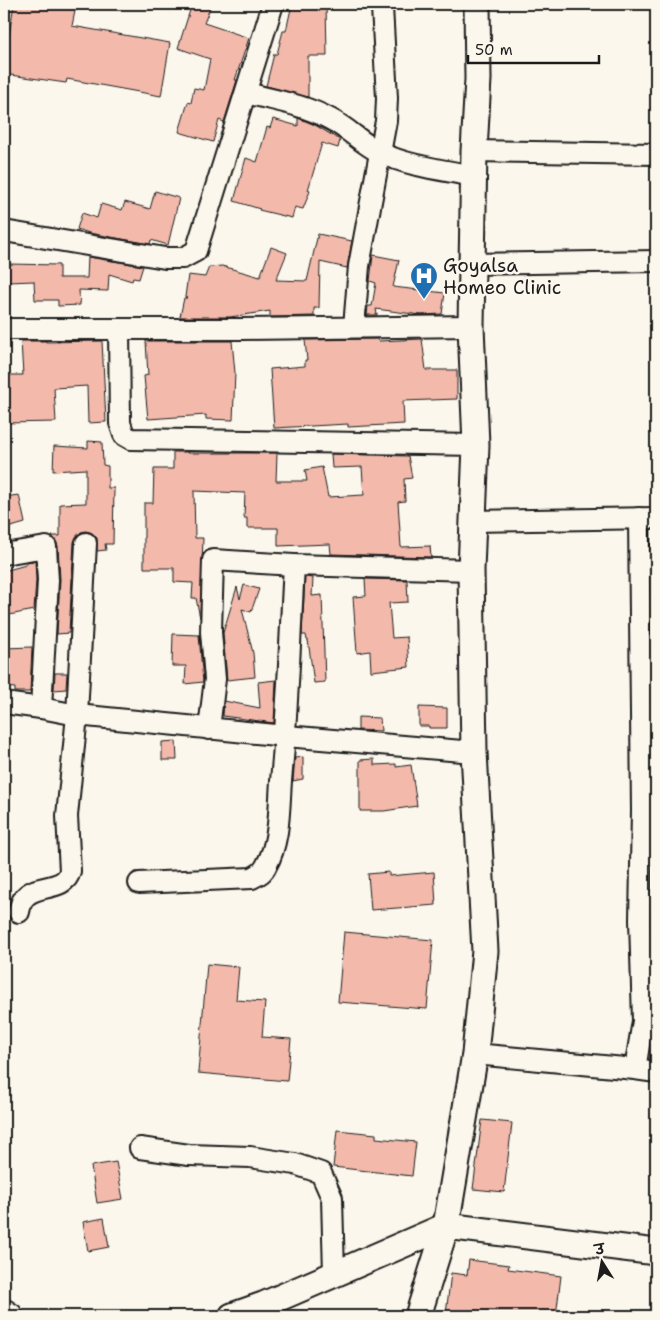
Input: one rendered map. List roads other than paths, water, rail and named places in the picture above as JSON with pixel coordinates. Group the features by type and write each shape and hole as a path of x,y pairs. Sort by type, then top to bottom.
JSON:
{"street":[{"path":"4,231 165,258 184,258 196,251 273,4"},
{"path":"418,1316 446,1226 475,1054 485,951 474,752 471,570 476,444 471,326 474,151 478,79 477,4"},
{"path":"354,327 360,266 386,121 387,98 382,7"},
{"path":"246,93 315,111 333,120 381,153 402,160 474,176"},
{"path":"474,151 656,154"},
{"path":"472,264 656,261"},
{"path":"4,329 471,326"},
{"path":"119,329 120,423 124,435 131,439 476,444"},
{"path":"472,521 648,518 648,921 643,1021 635,1069"},
{"path":"18,912 23,899 31,892 64,882 70,871 67,816 77,715 86,544"},
{"path":"4,554 46,547 48,580 42,708"},
{"path":"209,729 215,679 211,632 213,560 294,565 471,570"},
{"path":"138,883 252,878 262,873 267,865 275,838 286,736 294,565"},
{"path":"4,703 77,715 209,729 474,752"},
{"path":"475,1054 656,1072"},
{"path":"140,1148 188,1155 250,1157 295,1164 321,1173 332,1198 334,1274"},
{"path":"232,1316 263,1305 446,1226 656,1252"},
{"path":"4,1312 10,1316"}],"place":[{"name":"Goyalsa Homeo Clinic","path":"424,300"}]}
